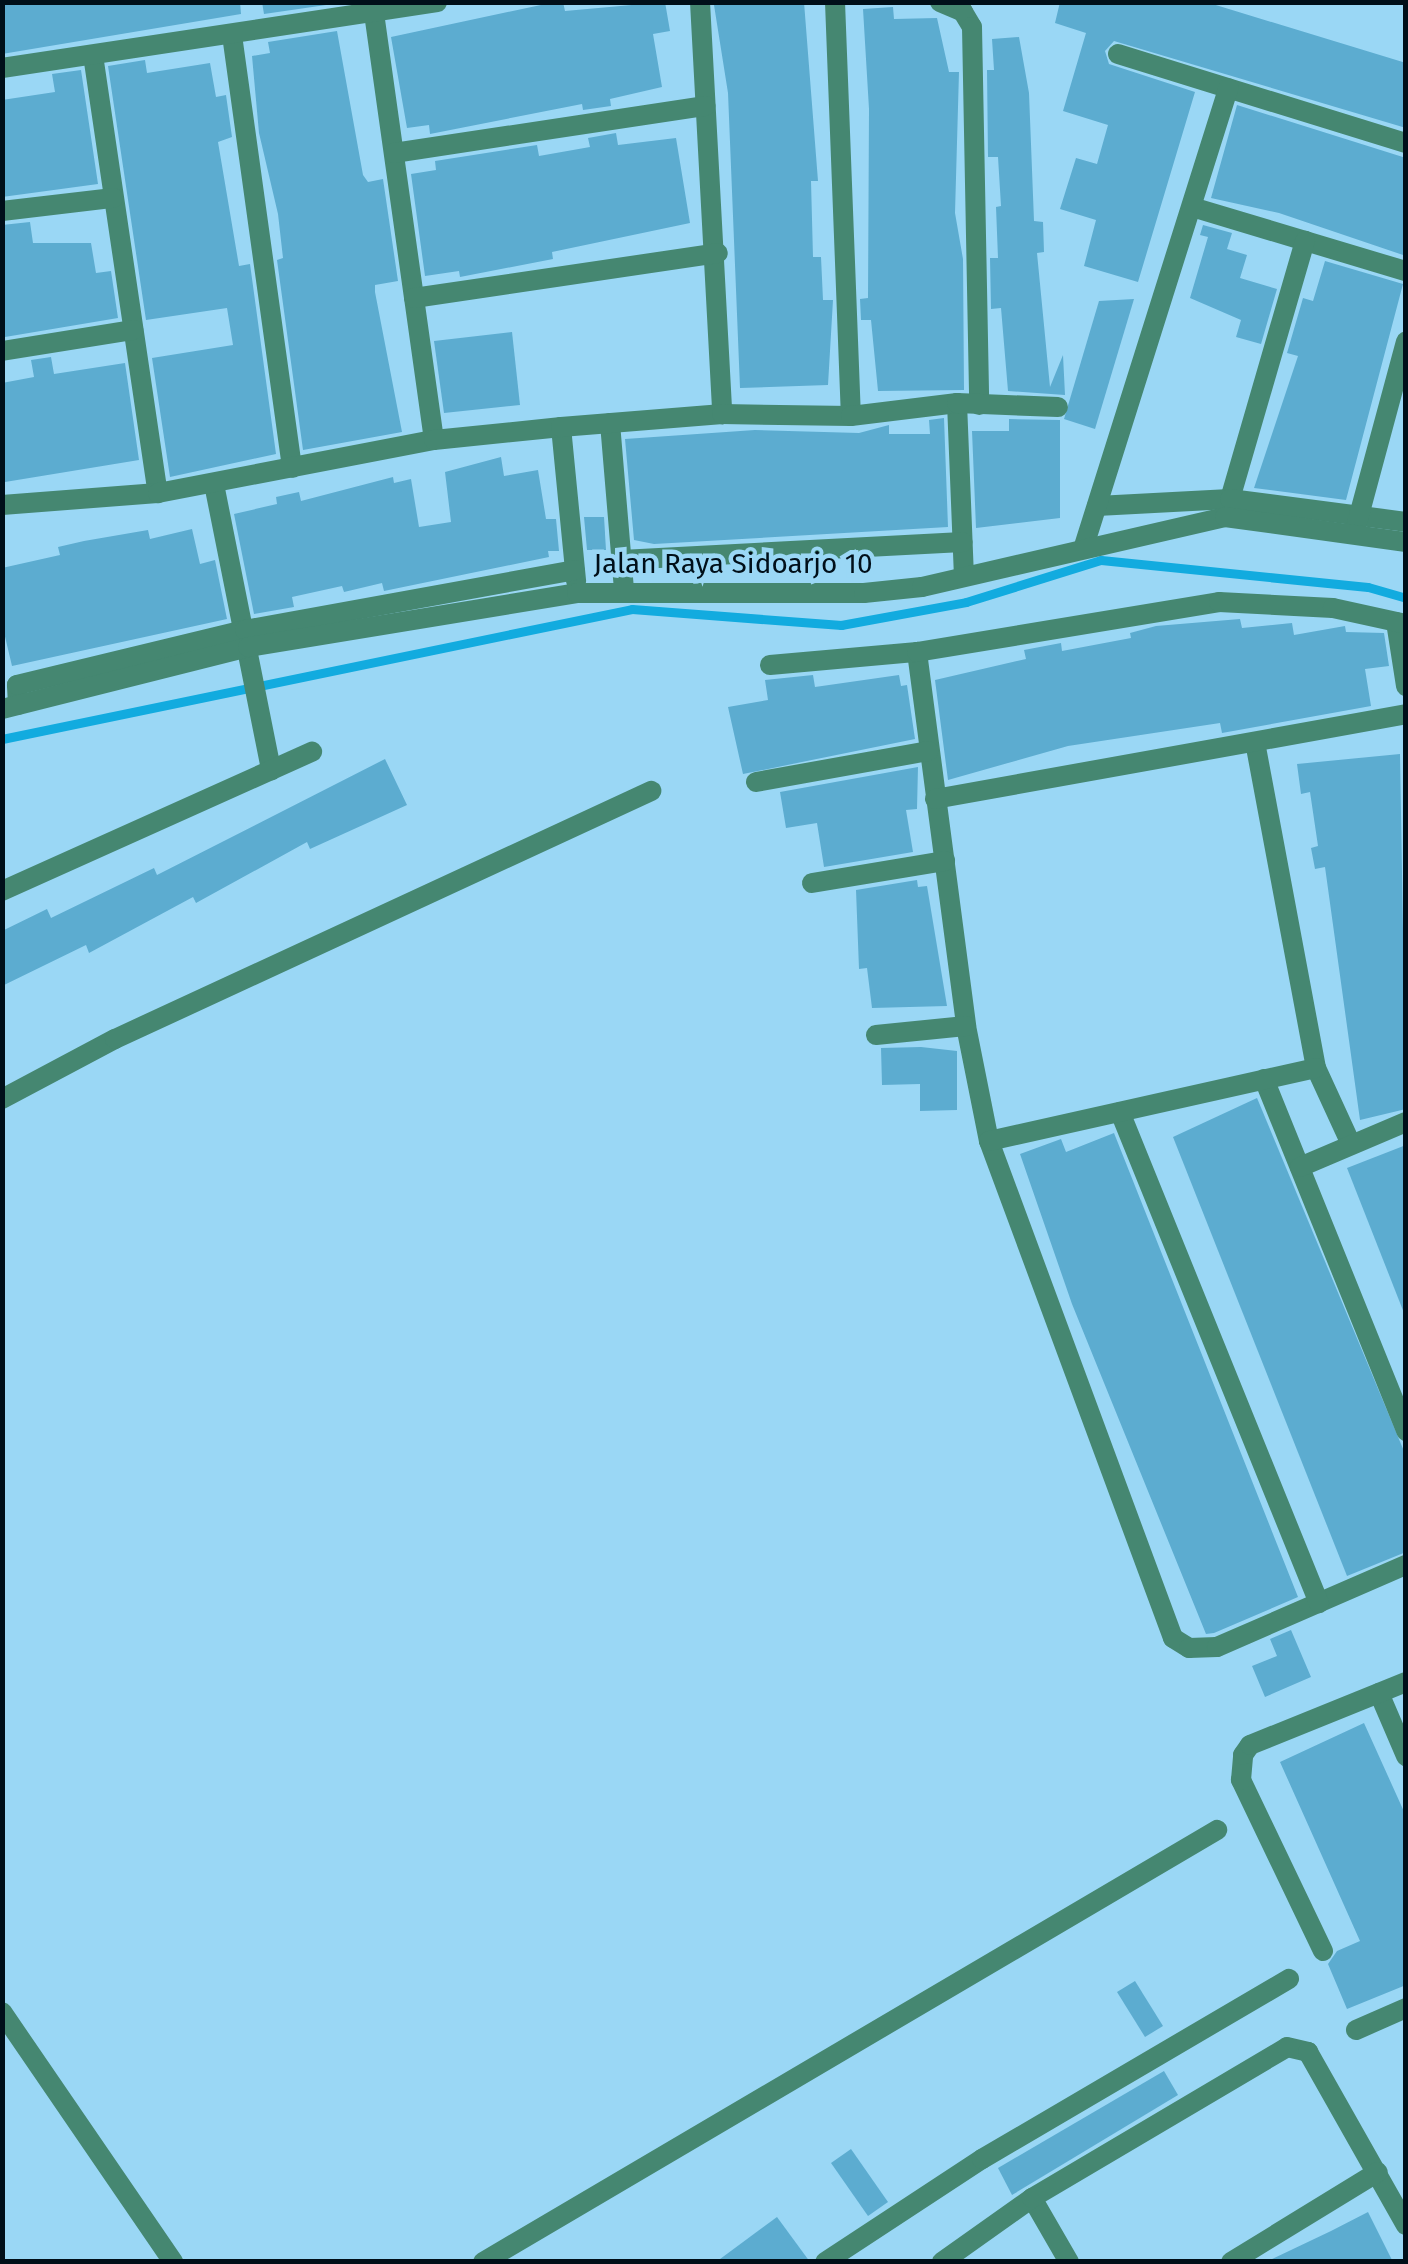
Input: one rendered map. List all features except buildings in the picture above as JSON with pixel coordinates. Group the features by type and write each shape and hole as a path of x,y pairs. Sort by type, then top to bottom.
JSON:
{"street":[{"path":"2,68 437,2"},
{"path":"700,2 718,253 722,414"},
{"path":"836,2 851,416"},
{"path":"940,2 962,12 972,28 979,404"},
{"path":"374,12 434,440"},
{"path":"232,36 292,468"},
{"path":"1118,54 1406,143"},
{"path":"93,55 158,492"},
{"path":"1084,546 1228,88"},
{"path":"394,153 706,106"},
{"path":"2,211 114,198"},
{"path":"1192,207 1406,271"},
{"path":"1230,499 1305,241"},
{"path":"414,298 718,253"},
{"path":"2,351 133,330"},
{"path":"1357,523 1406,342"},
{"path":"956,403 964,576"},
{"path":"2,505 158,492 434,440 561,427 722,414 851,416 956,403 1058,407"},
{"path":"610,423 624,590"},
{"path":"561,427 577,593"},
{"path":"214,484 271,770"},
{"path":"1097,506 1230,499 1357,523 1406,522"},
{"name":"Jalan Raya Sidoarjo 10","path":"9,708 248,648 577,593 624,590 864,593 964,576 1225,517 1357,523 1406,542"},
{"path":"621,560 963,542"},
{"path":"248,648 575,570"},
{"path":"770,665 917,652 1219,602 1332,608 1400,623 1406,686"},
{"path":"917,652 966,1026 989,1141 1173,1638 1206,1650 1406,1566"},
{"path":"935,799 1406,714"},
{"path":"1255,742 1316,1068 1351,1144"},
{"path":"756,782 928,751"},
{"path":"2,891 312,752"},
{"path":"2,1099 114,1039 651,791"},
{"path":"812,883 944,861"},
{"path":"876,1035 966,1026"},
{"path":"989,1141 1316,1068"},
{"path":"1264,1079 1406,1431"},
{"path":"1120,1112 1320,1603"},
{"path":"1300,1167 1406,1122"},
{"path":"1323,1951 1239,1768 1250,1745 1406,1682"},
{"path":"1379,1694 1406,1756"},
{"path":"484,2262 1217,1830"},
{"path":"825,2262 982,2159 1289,1979"},
{"path":"1356,2030 1406,2008"},
{"path":"2,2012 173,2262"},
{"path":"942,2262 1032,2198 1286,2048 1308,2052 1406,2224"},
{"path":"1231,2262 1257,2255 1378,2172"},
{"path":"1032,2198 1069,2262"}],"waterway":[{"path":"2,739 632,609 841,625 966,602 1101,560 1368,587 1406,598"}]}
